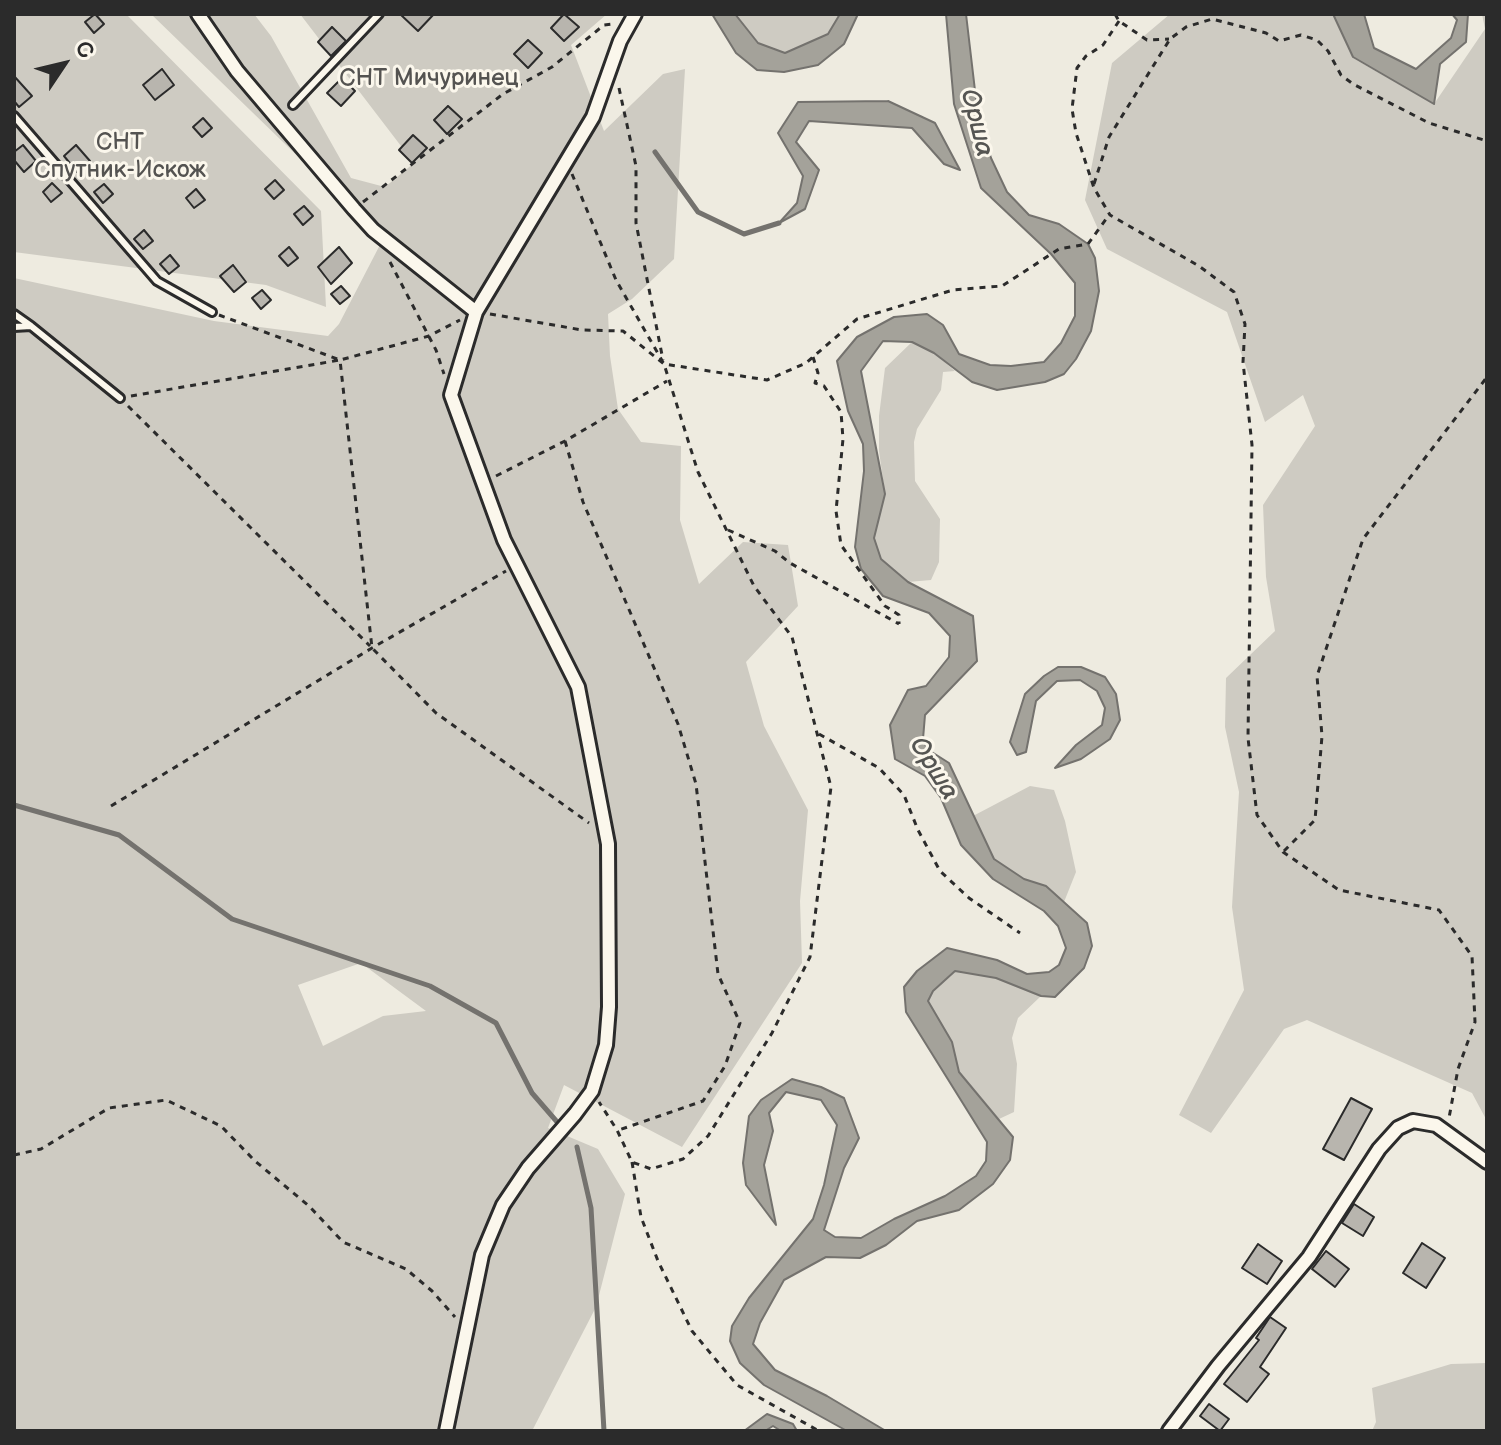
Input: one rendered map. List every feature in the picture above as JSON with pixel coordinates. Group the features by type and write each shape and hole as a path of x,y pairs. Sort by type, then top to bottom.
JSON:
{"street":[{"path":"198,14 237,71 373,230 476,312"},
{"path":"446,1431 482,1255 503,1205 528,1168 592,1091 606,1045 609,1007 607,835 578,687 504,540 451,395 476,312 593,117 620,41 633,18"},
{"path":"1169,1431 1218,1366 1309,1257 1379,1149 1398,1128 1413,1121 1426,1122 1447,1131 1487,1162"}],"lane":[{"path":"293,105 379,14"},
{"path":"14,116 157,281 212,312"},
{"path":"14,314 120,398"},
{"path":"14,327 31,326"}],"path":[{"path":"1115,14 1119,21 1147,40 1170,39"},
{"path":"354,209 503,94 552,67 604,25 633,18"},
{"path":"1094,188 1109,137 1170,39 1186,27 1212,19 1266,33 1279,41 1301,35 1317,40 1328,51 1341,75 1353,84 1429,123 1487,141"},
{"path":"1119,21 1103,45 1086,56 1077,68 1072,109 1076,133 1094,188 1110,215 1199,266 1234,292 1245,324 1243,362 1252,445 1248,738 1257,815 1283,852 1339,890 1439,910 1472,956 1475,1022 1458,1069 1447,1131"},
{"path":"619,87 636,166 636,223 667,381 698,472 754,586 792,637 831,787 810,957 772,1033 708,1136 683,1159 651,1169 632,1162"},
{"path":"566,160 616,280 664,364"},
{"path":"120,398 340,360 429,336 476,312 582,330 623,331 664,364 767,380 806,363 857,319 953,290 1002,286 1059,249 1088,244 1110,215"},
{"path":"387,256 429,336 451,395"},
{"path":"212,312 340,360"},
{"path":"728,530 775,551 790,563 899,624 899,615 885,606 841,545 836,511 843,439 841,412 824,386 815,383 818,373 813,357"},
{"path":"340,360 372,648"},
{"path":"1283,852 1315,820 1322,736 1317,676 1363,539 1487,377"},
{"path":"483,482 565,441 667,381"},
{"path":"120,398 436,713 607,835"},
{"path":"565,441 583,502 678,724 696,784 718,974 740,1023 725,1066 703,1101 617,1130"},
{"path":"111,806 372,648 517,565"},
{"path":"819,734 879,768 904,795 940,871 969,898 1020,933"},
{"path":"592,1091 617,1130 632,1162 641,1217 658,1261 692,1331 737,1385 819,1431"},
{"path":"14,1155 41,1149 109,1108 166,1100 221,1126 255,1161 309,1206 343,1242 406,1269 432,1291 465,1329"}],"green space":[{"name":"СНТ Спутник-Искож","path":"14,14 126,14 321,211 326,307 266,285 14,252"},
{"name":"СНТ Мичуринец","path":"151,14 254,14 271,36 351,178 385,187 414,163 300,14 607,14 571,45 604,131 663,74 685,69 674,259 632,299 608,314 610,356 618,409 641,442 681,446 680,520 699,584 743,542 788,545 798,606 746,662 764,726 808,810 800,901 802,963 682,1147 564,1085 548,1128 598,1149 625,1194 596,1307 532,1431 14,1431 14,278 214,321 328,336 339,324 383,239","holes":["361,963 426,1011 383,1016 323,1046 298,985"]},
{"path":"735,14 840,14 828,34 785,53 758,43"},
{"path":"1170,14 1333,14 1353,58 1434,104 1485,29 1482,14 1487,14 1487,1121 1472,1093 1307,1020 1284,1029 1211,1133 1179,1115 1244,990 1232,907 1239,792 1225,727 1226,678 1275,631 1266,577 1263,505 1315,426 1303,395 1265,422 1227,312 1107,249 1085,200 1112,63"},
{"path":"912,342 934,353 955,371 943,372 941,390 917,429 914,442 915,481 940,519 939,562 931,580 908,582 881,559 874,538 885,494 879,451 879,416 885,368"},
{"path":"1030,786 1054,790 1065,821 1076,872 1064,902 1046,886 1024,879 994,859 973,816"},
{"path":"955,971 996,978 1041,996 1018,1018 1012,1038 1017,1064 1014,1112 999,1119 959,1071 952,1042 927,1001 933,991"},
{"path":"1487,1363 1487,1431 1372,1431 1376,1422 1372,1388 1451,1364"}],"water":[{"path":"712,14 735,14 758,43 785,53 828,34 840,14 858,14 844,44 818,65 784,72 757,70 736,53"},
{"name":"Орша","path":"946,14 966,14 978,116 991,158 1007,192 1029,215 1059,224 1088,244 1095,258 1099,291 1091,331 1076,359 1064,374 1045,382 997,390 972,382 934,353 912,342 883,341 861,371 885,494 874,538 881,559 908,582 973,616 977,661 925,715 923,739 927,749 949,763 994,859 1024,879 1046,886 1087,923 1092,946 1084,968 1055,997 1041,996 996,978 955,971 933,991 928,1001 952,1042 959,1072 1013,1137 1010,1160 993,1184 959,1210 917,1221 886,1245 860,1258 826,1257 784,1280 760,1323 753,1344 775,1370 886,1431 847,1431 764,1385 740,1363 730,1341 732,1326 749,1298 813,1219 837,1125 821,1100 786,1092 769,1113 773,1131 764,1165 776,1225 746,1185 743,1163 749,1116 761,1100 792,1079 821,1087 844,1098 859,1138 844,1168 824,1230 835,1237 861,1238 945,1196 976,1176 986,1161 987,1142 906,1012 904,987 917,971 947,948 997,960 1027,974 1049,972 1059,965 1066,948 1058,926 1044,911 993,879 961,845 941,798 925,776 895,759 890,725 908,690 926,686 949,657 950,636 929,613 883,596 861,569 855,547 864,471 863,444 848,411 837,361 857,337 894,317 927,314 943,325 959,354 990,365 1011,366 1044,362 1061,343 1075,316 1075,283 1051,254 981,188 954,104"},
{"path":"1333,14 1364,14 1374,48 1416,69 1451,38 1457,20 1452,14 1468,14 1466,42 1440,64 1434,104 1353,57"},
{"path":"888,101 935,123 960,170 944,164 912,128 809,121 796,142 819,170 805,209 779,223 797,203 803,176 778,133 798,102"},
{"path":"1058,667 1081,667 1105,677 1116,694 1120,720 1110,739 1081,759 1055,768 1076,745 1102,725 1105,708 1097,691 1080,680 1057,681 1036,701 1026,752 1017,755 1010,742 1025,694"},
{"path":"767,1414 793,1424 797,1431 781,1431 773,1426 765,1431 744,1431"}],"building":[{"path":"95,14 104,24 94,33 85,22"},
{"path":"400,14 434,14 418,31"},
{"path":"564,14 579,27 564,41 551,28"},
{"path":"332,27 346,41 331,56 318,42"},
{"path":"528,40 542,53 528,68 514,54"},
{"path":"162,69 174,85 155,100 143,85"},
{"path":"14,76 32,96 19,107 14,101"},
{"path":"342,78 355,91 341,106 327,93"},
{"path":"448,106 462,119 447,134 434,120"},
{"path":"203,118 212,128 202,137 193,127"},
{"path":"413,135 427,148 412,163 399,150"},
{"path":"23,145 36,161 24,172 14,160 14,152"},
{"path":"76,145 90,161 77,172 64,156"},
{"path":"275,180 284,190 274,199 265,189"},
{"path":"52,183 62,193 51,202 43,192"},
{"path":"104,184 113,194 103,203 94,192"},
{"path":"196,189 205,200 194,208 186,198"},
{"path":"304,206 313,216 303,225 294,214"},
{"path":"144,230 153,241 143,249 134,239"},
{"path":"289,247 298,258 288,266 279,256"},
{"path":"339,247 352,263 331,284 318,267"},
{"path":"170,255 179,266 169,274 160,264"},
{"path":"233,265 246,282 234,292 220,276"},
{"path":"341,286 350,296 340,304 331,294"},
{"path":"262,290 271,300 261,309 252,298"},
{"path":"1351,1098 1372,1109 1344,1160 1323,1149"},
{"path":"1354,1204 1374,1217 1363,1236 1342,1223"},
{"path":"1422,1243 1445,1258 1426,1288 1403,1273"},
{"path":"1258,1244 1282,1261 1267,1284 1242,1268"},
{"path":"1326,1251 1349,1269 1335,1287 1312,1269"},
{"path":"1270,1317 1286,1328 1260,1367 1269,1374 1247,1402 1224,1384 1259,1340 1256,1338"},
{"path":"1209,1404 1229,1419 1220,1431 1200,1416"}],"waterway":[{"path":"655,152 698,212 744,234 779,223"},
{"path":"14,805 119,835 232,919 430,986 496,1023 532,1093 558,1123"},
{"path":"577,1147 591,1208 604,1431"}]}
